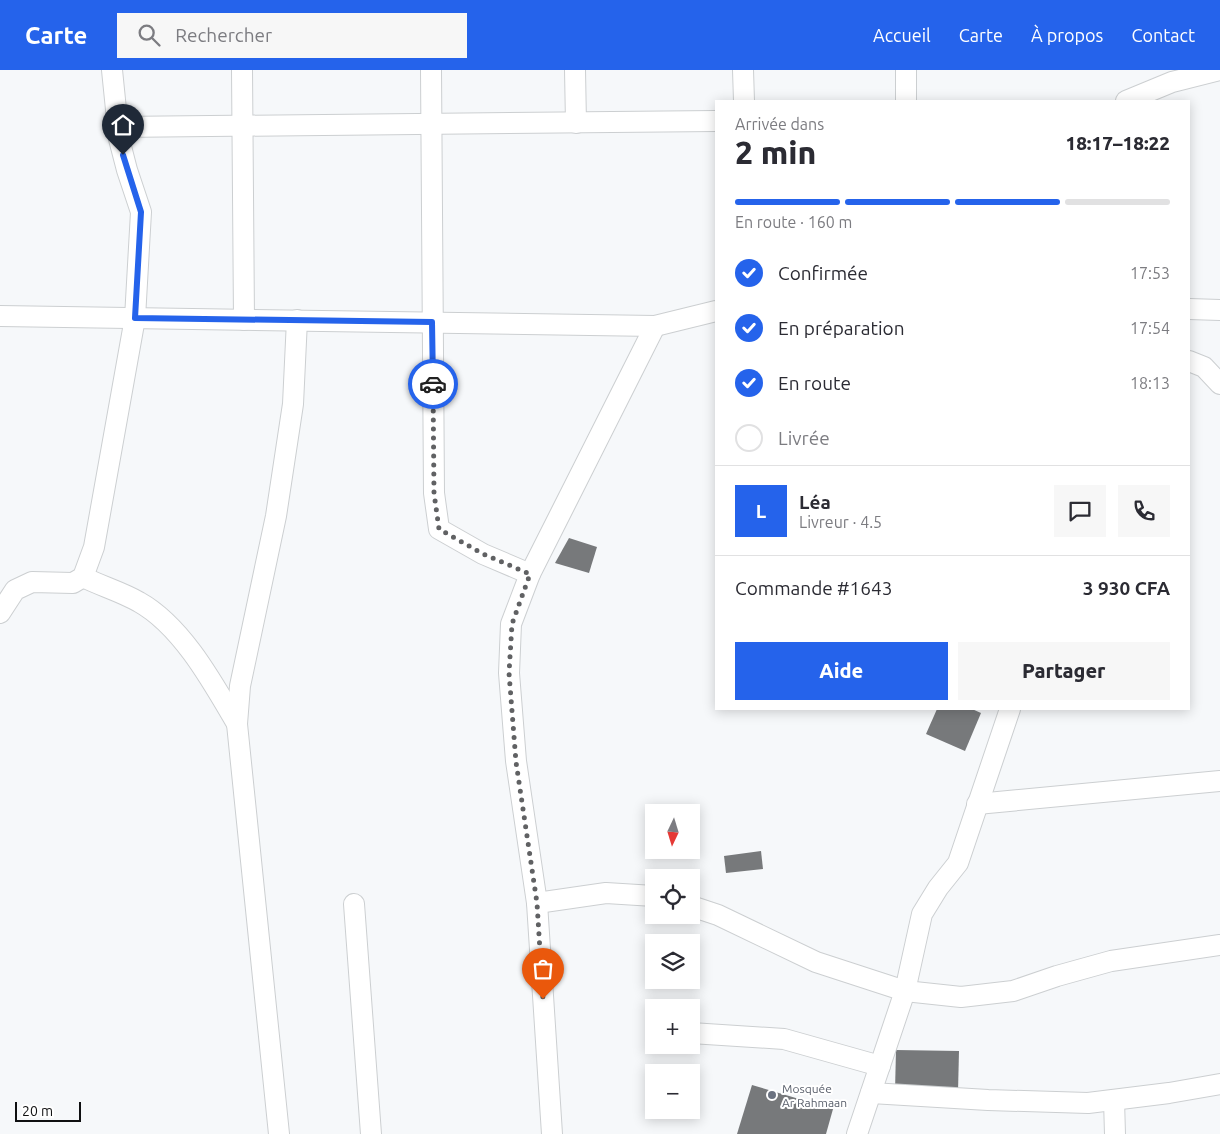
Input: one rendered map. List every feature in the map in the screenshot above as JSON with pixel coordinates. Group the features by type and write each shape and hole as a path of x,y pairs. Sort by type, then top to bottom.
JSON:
{"street":[{"path":"0,613 15,590 32,582 73,583 83,577 94,547 135,318 141,212 127,170 118,127 112,70"},
{"path":"242,70 244,320"},
{"path":"430,70 434,493 439,529 483,554 530,574"},
{"path":"575,70 576,123"},
{"path":"744,70 744,100"},
{"path":"906,70 906,100"},
{"path":"1131,100 1172,92 1220,70"},
{"path":"118,127 715,122"},
{"path":"1190,309 1220,310"},
{"path":"0,316 655,326 715,311"},
{"path":"279,1134 237,724 240,686 276,516 293,404 297,320"},
{"path":"552,1134 537,903 516,762 509,673 512,624 530,574 655,326"},
{"path":"1190,361 1204,366 1220,384"},
{"path":"83,577 139,602 158,615 175,632 207,673 237,724"},
{"path":"857,1134 905,991 922,914 938,888 958,863 1010,710"},
{"path":"977,804 1220,781"},
{"path":"537,903 606,893 645,895"},
{"path":"354,904 372,1134"},
{"path":"700,909 718,915 816,962 905,991 961,997 1013,992 1057,976 1111,961 1220,945"},
{"path":"700,1034 784,1039 880,1066"},
{"path":"870,1093 997,1101 1088,1103 1169,1093 1220,1084"},
{"path":"1114,1100 1115,1134"}],"building":[{"path":"569,538 597,547 589,573 555,563"},
{"path":"937,710 974,710 981,713 965,751 926,734"},
{"path":"761,851 763,869 726,873 724,856"},
{"path":"896,1050 959,1051 958,1092 895,1091"},
{"path":"752,1085 833,1109 826,1134 737,1134"}],"way so far":[{"path":"433,384 434,493 439,529 483,554 530,574 512,624 509,673 516,762 537,903 543,999"}],"place":[{"name":"Mosquée Ar Rahmaan","path":"772,1095"}],"route":[{"path":"123,155 141,212 135,318 432,322 433,384"}]}
